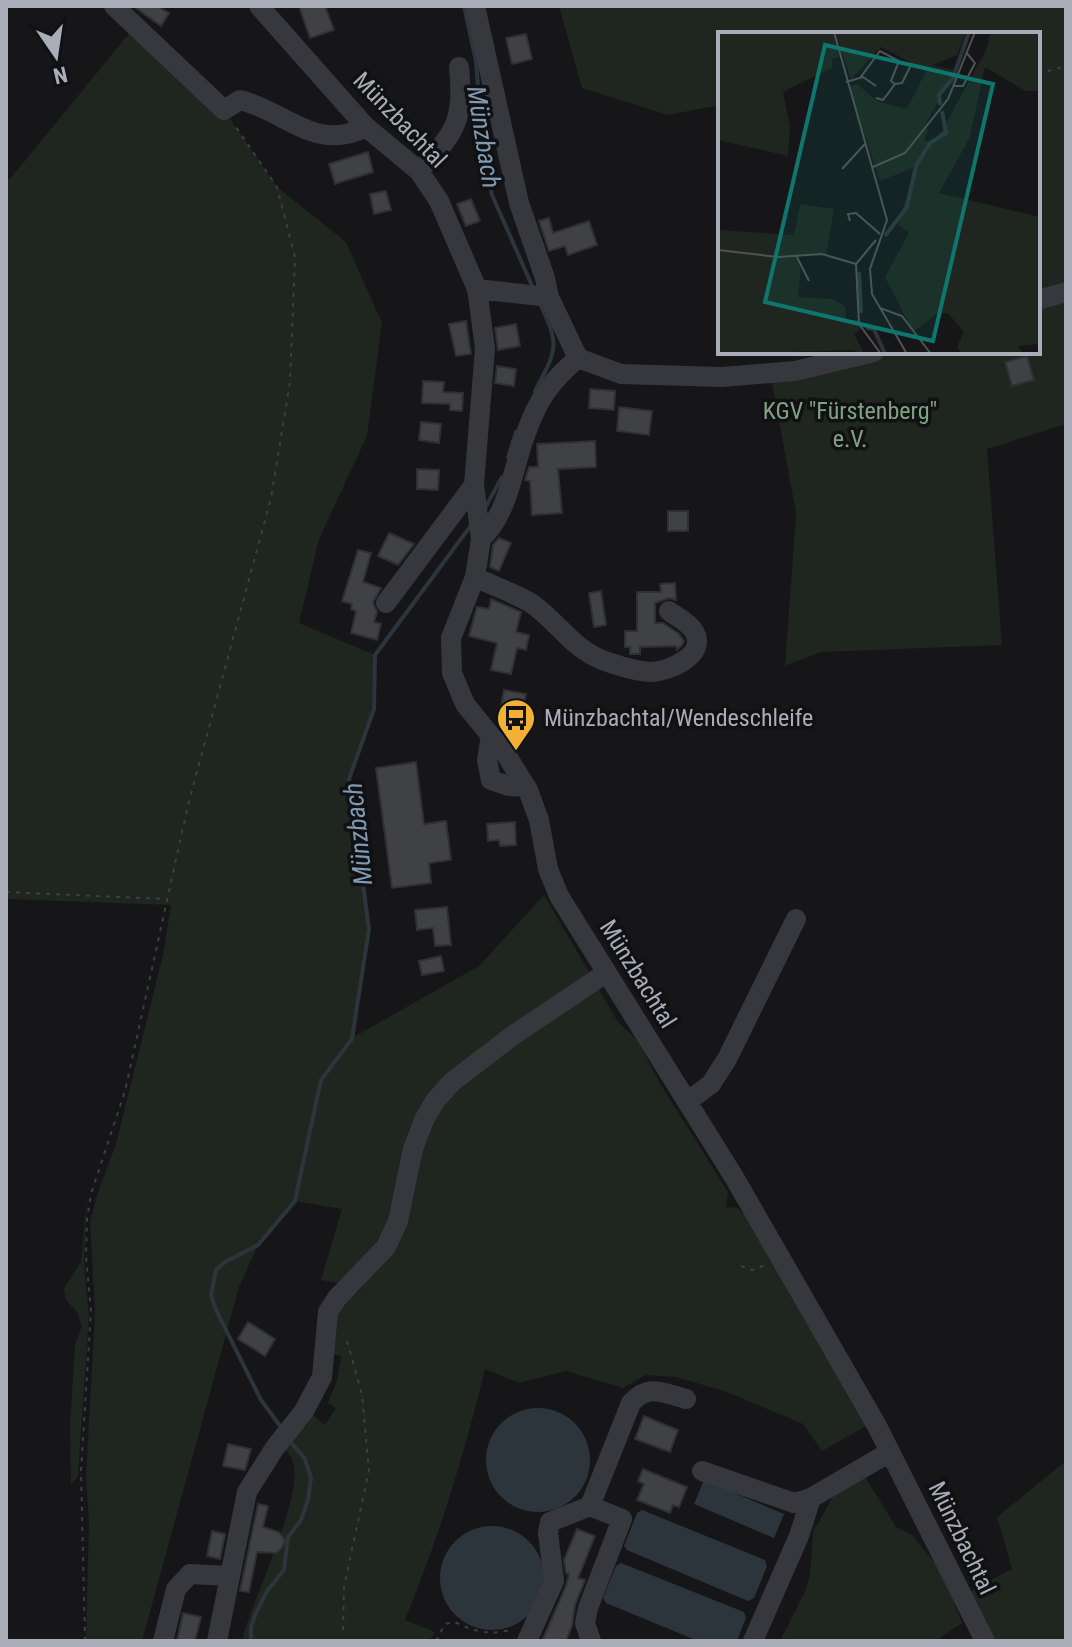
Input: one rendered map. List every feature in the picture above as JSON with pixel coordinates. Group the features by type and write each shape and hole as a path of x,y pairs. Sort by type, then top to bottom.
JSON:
{"street":[{"path":"114,6 224,110 240,100 249,102 306,130 332,137 351,134 366,127"},
{"name":"Münzbachtal","path":"259,6 366,127 419,171 439,201 477,289 485,348 475,496 481,534 475,577 451,638 452,673 465,704 526,787 539,820 548,869 559,896 688,1101 781,1259 890,1452 985,1641"},
{"path":"475,6 519,203 545,278 545,297 578,358 621,374 722,377 795,371 866,354"},
{"path":"419,171 445,142 457,122 462,97 459,67"},
{"path":"477,289 545,297"},
{"path":"1040,299 1066,292"},
{"path":"481,534 493,527 540,402 554,378 578,358"},
{"path":"386,603 475,496"},
{"path":"475,577 530,603 585,652 602,660 649,672 671,667 696,650 698,643 693,629 669,611"},
{"path":"688,1101 711,1084 727,1059 796,919"},
{"path":"217,1641 247,1492 276,1446 309,1404 322,1377 328,1312 337,1298 386,1247 398,1221 413,1149 435,1101 452,1082 512,1036 606,973"},
{"path":"590,1506 631,1403 640,1393 654,1390 686,1399"},
{"path":"702,1471 794,1503 811,1498 890,1452"},
{"path":"753,1641 799,1536 811,1498"},
{"path":"530,1633 554,1581 548,1533 550,1522 590,1506 622,1519 588,1608 585,1623 591,1641"},
{"path":"163,1641 176,1589 190,1574 230,1576"}],"path":[{"path":"1040,73 1066,66"},
{"path":"85,1641 81,1471 88,1376 90,1285 86,1257 91,1194 125,1091 188,805 271,498 290,382 295,257 277,187 224,110"},
{"path":"6,892 166,899"},
{"path":"741,1266 752,1270 781,1259"},
{"path":"328,1312 348,1344 362,1395 369,1470 344,1587 343,1630"},
{"path":"436,1641 445,1624 455,1622 488,1634 530,1633"}],"green space":[{"name":"KGV \"Fürstenberg\" e.V.","path":"559,6 1066,6 1066,424 987,449 1002,645 821,652 785,666 796,513 770,372 861,354 1040,354 1040,32 718,32 718,105 668,115 582,88"},
{"path":"136,25 224,110 277,187 346,242 382,323 367,436 319,539 299,623 375,655 374,709 349,779 369,929 352,1038 479,966 544,895 618,1022 638,1041 661,1085 728,1192 726,1207 738,1208 748,1220 868,1425 822,1451 803,1424 727,1392 676,1377 646,1375 623,1388 566,1371 519,1383 485,1369 450,1496 405,1620 435,1632 429,1641 242,1641 292,1497 292,1459 284,1449 309,1412 325,1425 336,1408 328,1403 337,1381 341,1356 332,1354 337,1310 363,1287 321,1280 342,1209 295,1201 258,1245 239,1287 142,1641 86,1641 89,1521 86,1476 95,1312 90,1221 116,1144 163,955 171,905 6,899 6,180 10,179"},
{"path":"87,1196 84,1261 89,1318 78,1476 71,1485 70,1423 75,1345 82,1326 77,1312 66,1300 64,1288 81,1262"},
{"path":"1066,1461 1066,1641 991,1641 969,1592 1012,1569 997,1517"},
{"path":"864,1475 896,1527 912,1535 943,1573 962,1623 940,1638 941,1641 780,1641 810,1575 813,1532 836,1491"}],"shaded area":[{"path":"538,1408 558,1412 575,1423 586,1440 590,1460 586,1480 575,1497 558,1508 538,1512 518,1508 501,1497 490,1480 486,1460 490,1440 501,1423 518,1412"},
{"path":"704,1480 784,1514 774,1538 694,1504"},
{"path":"642,1510 765,1560 767,1566 754,1598 748,1601 627,1550 624,1546 637,1513"},
{"path":"492,1526 512,1530 529,1541 540,1558 544,1578 540,1598 529,1615 512,1626 492,1630 472,1626 455,1615 444,1598 440,1578 444,1558 455,1541 472,1530"},
{"path":"621,1563 744,1612 746,1618 737,1641 698,1641 606,1603 603,1598 616,1566"}],"building":[{"path":"133,6 157,6 169,13 161,26"},
{"path":"299,6 325,6 334,30 310,38"},
{"path":"526,34 532,59 512,64 506,38"},
{"path":"368,152 373,172 335,184 329,164"},
{"path":"386,191 391,210 374,214 370,194"},
{"path":"471,199 480,221 466,226 457,204"},
{"path":"549,218 553,233 589,221 597,245 568,255 565,246 549,251 539,221"},
{"path":"466,321 471,354 456,356 449,324"},
{"path":"516,324 520,346 498,350 495,328"},
{"path":"1027,356 1034,380 1012,386 1005,362"},
{"path":"497,366 516,369 514,386 495,383"},
{"path":"423,381 444,382 443,392 463,393 462,411 450,410 450,404 422,403"},
{"path":"590,389 615,391 614,410 589,408"},
{"path":"619,407 652,411 649,435 617,431"},
{"path":"421,422 441,424 439,443 419,440"},
{"path":"595,441 596,467 558,469 562,513 532,515 530,481 525,480 529,467 538,467 537,444"},
{"path":"417,469 439,470 438,490 417,489"},
{"path":"668,511 688,511 688,531 668,531"},
{"path":"389,533 414,544 398,565 378,556"},
{"path":"499,538 511,543 499,571 490,567 493,545"},
{"path":"358,550 371,553 363,582 381,588 373,602 377,612 374,622 381,624 377,640 351,633 356,611 351,609 352,604 342,601"},
{"path":"675,583 676,600 669,598 655,603 655,623 663,623 679,634 684,641 682,645 677,650 676,646 640,647 640,654 630,654 630,647 625,647 625,631 637,631 637,592 661,592 660,584"},
{"path":"601,591 606,625 594,627 589,593"},
{"path":"491,599 521,612 516,632 529,635 526,650 517,648 511,674 491,670 497,643 469,636 477,607 489,609"},
{"path":"504,690 526,694 522,716 500,712"},
{"path":"416,762 424,824 446,821 451,860 429,863 431,883 392,888 376,768"},
{"path":"515,822 516,845 500,846 499,840 488,841 487,824"},
{"path":"447,907 451,945 435,946 433,928 417,930 415,910"},
{"path":"441,956 444,971 422,975 419,961"},
{"path":"248,1322 275,1339 265,1356 238,1339"},
{"path":"644,1416 678,1430 670,1452 635,1439"},
{"path":"228,1444 251,1449 245,1470 223,1466"},
{"path":"643,1469 687,1487 679,1507 673,1505 670,1513 637,1500 644,1484 638,1481"},
{"path":"258,1504 268,1506 263,1527 279,1532 285,1540 276,1553 257,1552 249,1592 240,1591"},
{"path":"577,1529 595,1536 578,1578 585,1580 575,1605 572,1626 566,1641 542,1641 566,1586 569,1574 566,1573 564,1560"},
{"path":"212,1531 225,1534 220,1559 207,1556"},
{"path":"183,1613 201,1617 195,1641 177,1641"}],"waterway":[{"name":"Münzbach","path":"464,6 476,61 483,153 492,195 533,288"},
{"name":"Münzbach","path":"535,391 553,348 551,330 540,304"},
{"name":"Münzbach","path":"508,457 516,432"},
{"name":"Münzbach","path":"485,508 502,477"},
{"name":"Münzbach","path":"283,1430 261,1400 216,1310 211,1295 216,1270 258,1245 295,1201 321,1080 352,1039 369,929 349,779 374,709 375,655 472,524"},
{"name":"Münzbach","path":"251,1641 251,1627 256,1613 267,1591 284,1570 288,1537 301,1520 308,1500 311,1478 305,1459 290,1441"}],"place":[{"name":"Münzbachtal/Wendeschleife","path":"516,752"}]}
